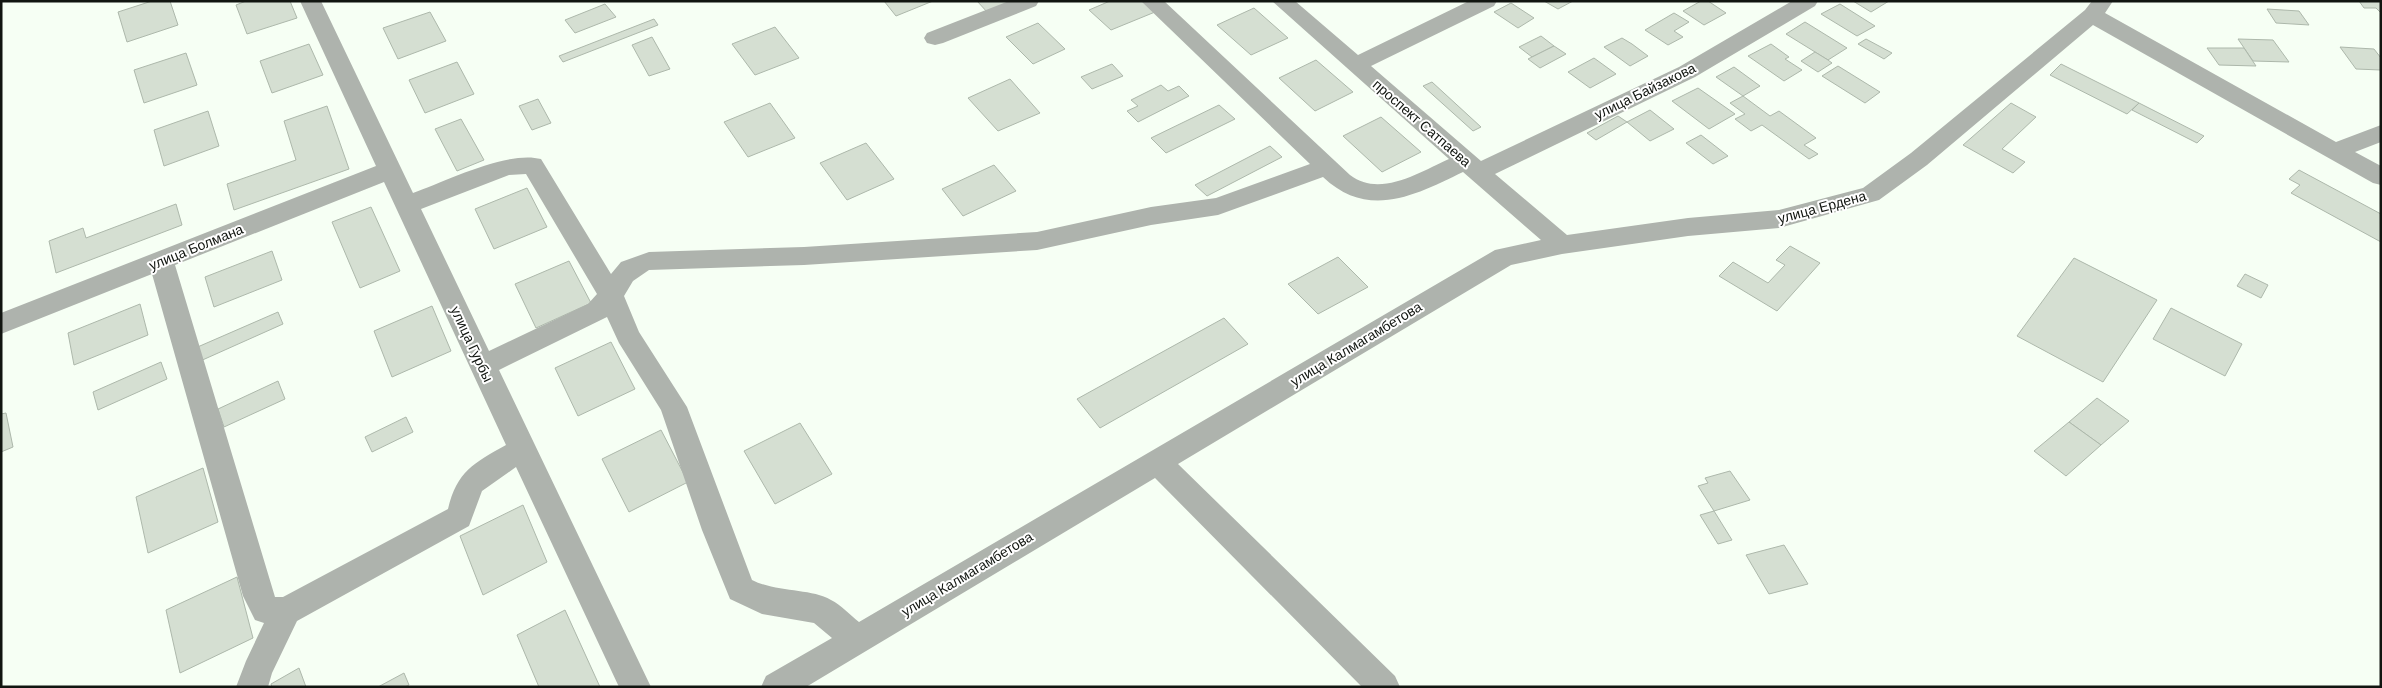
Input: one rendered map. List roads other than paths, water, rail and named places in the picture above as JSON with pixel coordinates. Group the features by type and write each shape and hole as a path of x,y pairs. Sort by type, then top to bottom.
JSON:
{"street":[{"name":"улица Гурбы","path":"310,1 635,687"},
{"path":"935,38 1029,1"},
{"name":"улица Байзакова","path":"1151,1 1327,168 1350,186 1366,192 1381,194 1472,166 1687,72 1808,1"},
{"name":"проспект Сатпаева","path":"1282,1 1562,245"},
{"path":"1355,65 1487,1"},
{"path":"2098,8 2381,177"},
{"name":"улица Ердена","path":"1562,245 1688,227 1779,219 1871,194 1919,159 2098,8"},
{"path":"2335,151 2381,133"},
{"path":"406,204 507,167 533,165 611,296 628,336 673,407 717,530 741,589 762,600 821,610 857,640"},
{"path":"483,366 597,311 611,296 627,269 649,261 804,256 1037,241 1151,216 1218,206 1327,168"},
{"name":"улица Болмана","path":"1,324 390,170"},
{"name":"улица Калмагамбетова","path":"777,687 1504,257 1562,245"},
{"path":"161,261 258,596 266,610 286,611 459,518 464,509 467,488 473,480 522,450"},
{"path":"1157,462 1384,687"},
{"path":"252,687 257,671 286,611"}]}
